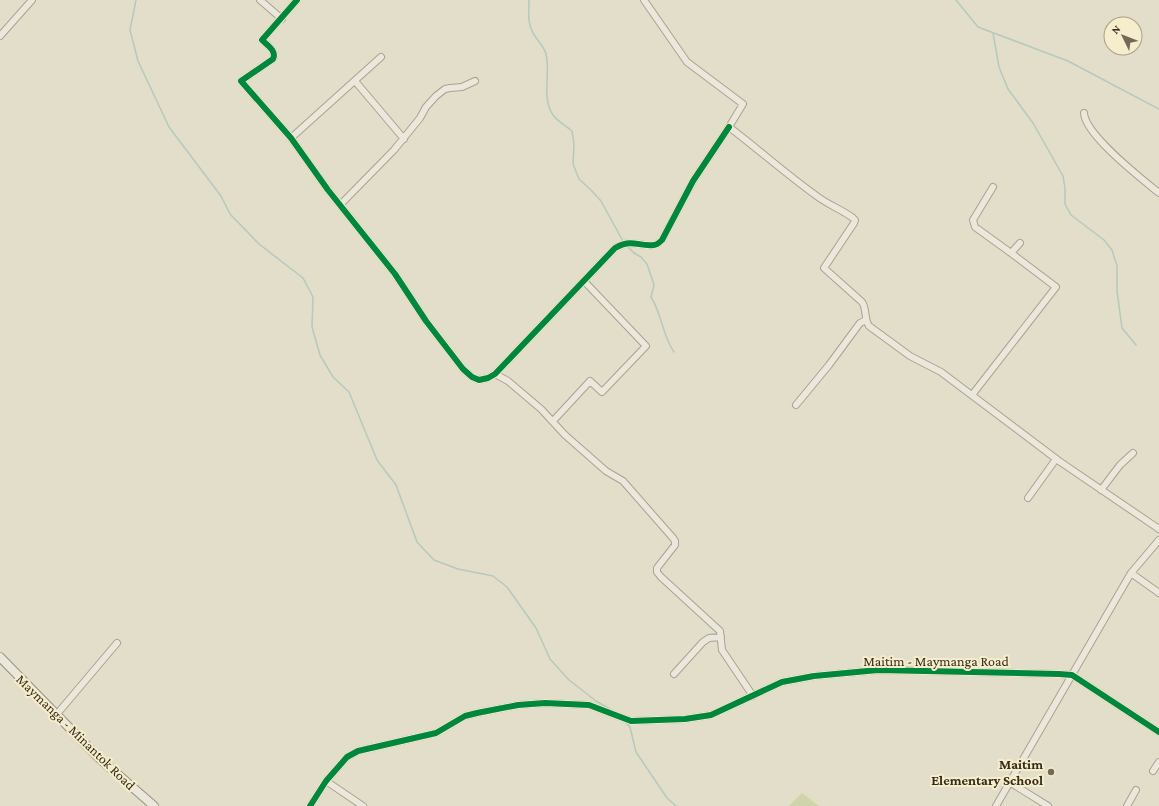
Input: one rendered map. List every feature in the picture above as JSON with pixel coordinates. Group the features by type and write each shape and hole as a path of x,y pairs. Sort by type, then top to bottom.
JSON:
{"street":[{"path":"0,36 32,0"},
{"path":"260,0 282,19"},
{"path":"297,0 282,19 262,40 274,53 275,56 273,59 241,81 291,138 340,205 395,274 430,327 463,369 472,378 479,380 488,378 495,374 616,248 623,244 633,243 654,245 662,240 693,181 743,104 687,62 644,0"},
{"path":"291,138 381,58"},
{"path":"355,81 404,139"},
{"path":"340,205 404,139 420,118 426,107 436,96 445,89 462,87 475,81"},
{"path":"1084,113 1086,121 1097,136 1114,154 1159,193"},
{"path":"729,127 813,194 830,206 855,220 824,268 862,302 869,326 882,337 910,356 941,372 1056,459 1159,528"},
{"path":"972,395 1056,287 1012,253 974,227 973,220 993,187"},
{"path":"1012,253 1020,242"},
{"path":"553,421 590,381 602,392 646,346 584,281"},
{"path":"796,405 829,365 860,323 866,320"},
{"path":"495,374 508,381 610,475 623,481 673,538 675,545 657,568 657,572 718,627 721,633 720,646 722,650 753,696"},
{"path":"1101,490 1120,465 1133,453"},
{"path":"1028,498 1056,459"},
{"path":"996,806 1131,573 1159,540"},
{"path":"1131,573 1159,593"},
{"path":"674,674 703,642 709,638 721,637"},
{"path":"57,714 117,644"},
{"name":"Maymanga - Minantok Road","path":"0,657 99,758 154,806"},
{"name":"Maitim - Maymanga Road","path":"310,806 326,781 347,757 358,751 436,733 465,716 477,712 518,705 545,703 589,705 631,721 685,719 711,715 782,682 814,676 878,670 1072,675 1159,732"},
{"path":"1153,771 1159,762"},
{"path":"326,781 363,806"},
{"path":"1010,783 1048,806"},
{"path":"1127,806 1136,790"}],"green space":[{"path":"802,793 819,806 789,806"}],"waterway":[{"path":"136,0 130,30 138,61 169,127 221,196 230,214 259,244 303,278 313,297 312,327 320,355 333,377 349,392 377,460 396,485 417,542 434,560 458,569 493,576 507,587 536,628 550,659 569,680 596,701 617,713"},
{"path":"529,0 531,29 546,54 549,108 553,115 572,131 574,144 573,164 579,179 601,201 624,243"},
{"path":"956,0 978,27 1068,61 1159,109"},
{"path":"993,33 999,67 1008,89 1033,123 1063,176 1065,204 1071,215 1104,240 1112,250 1117,266 1117,291 1122,328 1136,345"},
{"path":"627,246 647,264 654,285 651,297 658,310 667,339 674,352"},
{"path":"625,722 630,727 636,752 667,798 676,806"}],"cycle path":[{"path":"297,0 262,40 273,51 273,59 241,81 291,138 328,190 395,274 426,321 463,369 472,377 479,380 488,378 495,374 615,248 631,243 655,245 662,240 693,181 729,127"},
{"path":"310,806 326,781 347,757 358,751 436,733 465,716 477,713 518,705 545,703 589,705 631,721 685,719 711,715 782,682 814,676 878,670 1072,675 1159,732"}],"place":[{"name":"Maitim Elementary School","path":"1051,772"}]}
